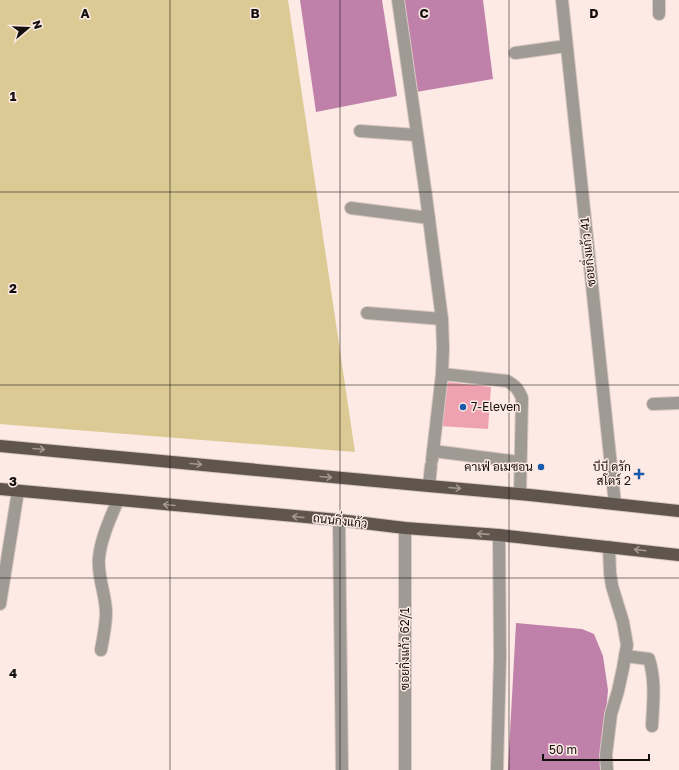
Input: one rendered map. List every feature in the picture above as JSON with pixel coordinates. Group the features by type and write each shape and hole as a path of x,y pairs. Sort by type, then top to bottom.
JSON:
{"main road":[{"path":"0,446 520,494 679,511"},
{"name":"ถนนกิ่งแก้ว","path":"0,489 339,520 405,528 499,535 679,555"}],"street":[{"path":"398,0 442,319 442,374 429,486"},
{"name":"ซอยกิ่งแก้ว 41","path":"562,0 615,504"},
{"path":"659,0 659,14"},
{"path":"516,53 566,46"},
{"path":"360,131 417,135"},
{"path":"351,208 429,218"},
{"path":"368,313 442,319"},
{"path":"442,374 507,382 518,388 522,398 520,494"},
{"path":"653,404 679,403"},
{"path":"432,459 520,462"},
{"path":"0,604 18,491"},
{"path":"101,650 106,614 99,576 99,559 106,528 118,500"},
{"path":"339,520 342,770"},
{"name":"ซอยกิ่งแก้ว 62/1","path":"405,528 405,770"},
{"path":"497,770 500,657 499,535"},
{"path":"607,770 606,755 610,721 620,683 627,644 623,622 612,586 609,547"},
{"path":"625,656 649,659 654,683 652,726"}],"shaded area":[{"path":"0,0 288,0 355,452 0,424"},
{"path":"300,0 382,0 397,96 316,112"},
{"path":"399,0 483,0 493,79 416,92"},
{"path":"516,623 582,629 594,634 603,656 608,690 601,770 508,770"}],"building":[{"path":"447,382 491,387 488,429 440,426"}],"place":[{"name":"7-Eleven","path":"463,407"},
{"name":"คาเฟ่ อเมซอน","path":"541,467"},
{"name":"บีบี ดรัก สโตร์ 2","path":"639,474"}]}
